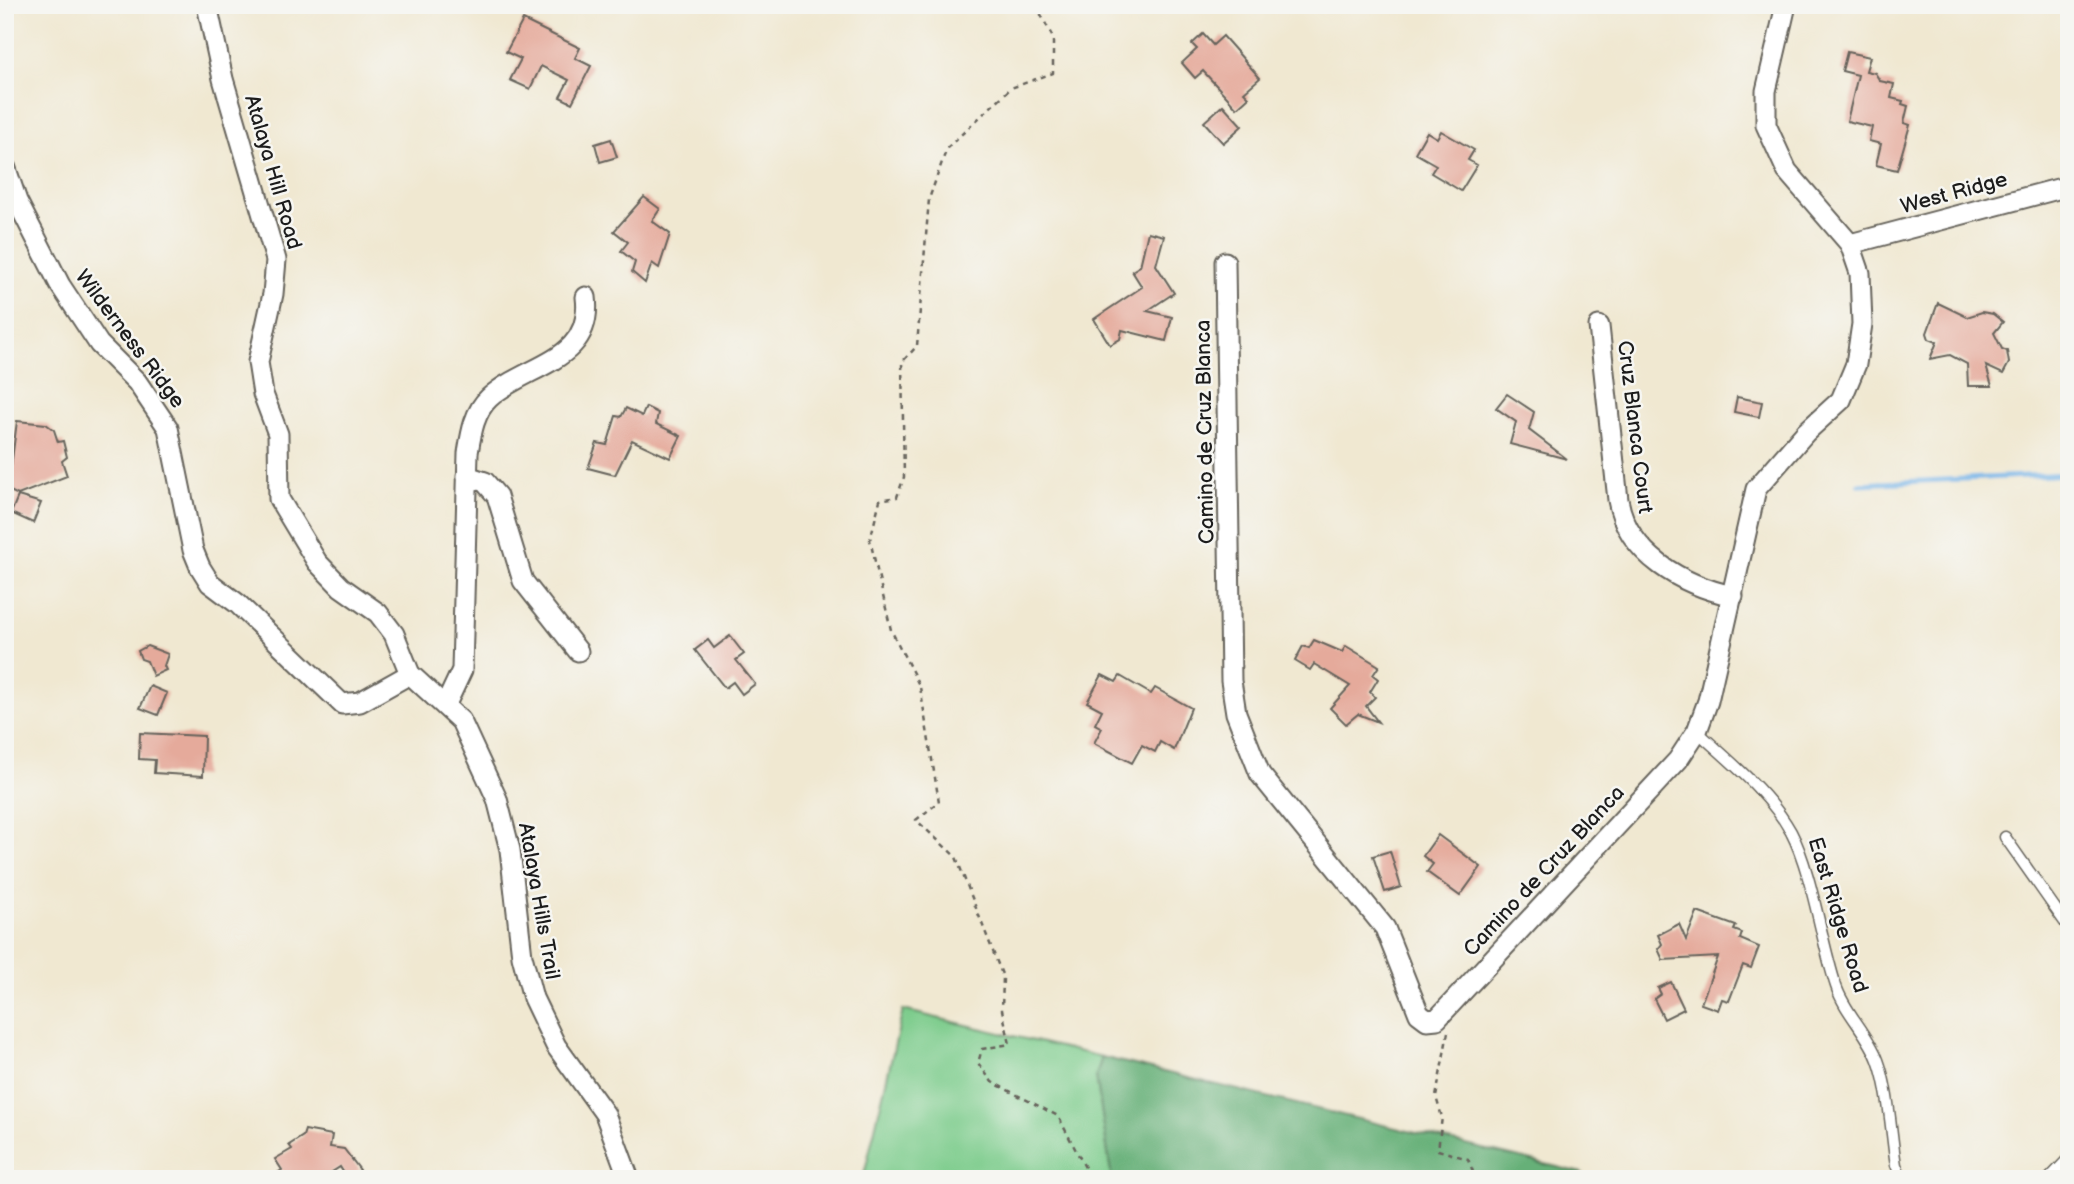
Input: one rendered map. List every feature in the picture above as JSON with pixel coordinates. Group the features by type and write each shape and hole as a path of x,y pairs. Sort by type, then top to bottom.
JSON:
{"street":[{"name":"Atalaya Hill Road","path":"207,5 223,79 276,260 273,294 258,362 263,394 278,434 279,499 317,562 341,587 378,613 394,634 410,674 446,704"},
{"name":"Camino de Cruz Blanca","path":"1225,262 1231,681 1244,736 1260,774 1385,928 1419,1014 1427,1020 1437,1018 1678,760 1697,732 1712,689 1756,489 1806,432 1841,400 1856,364 1862,324 1860,273 1850,244 1787,171 1766,125 1766,91 1786,5"},
{"name":"Wilderness Ridge","path":"5,166 17,201 60,285 99,344 144,391 168,428 193,550 210,583 238,604 342,704 360,702 410,674"},
{"name":"West Ridge","path":"1850,244 2069,186"},
{"path":"446,704 462,670 467,453 479,411 489,397 571,346 581,335 588,313 586,297"},
{"name":"Cruz Blanca Court","path":"1599,326 1621,519 1631,539 1656,561 1688,582 1733,596"},
{"path":"467,476 485,482 497,496 523,581 578,651"},
{"name":"Atalaya Hills Trail","path":"446,704 461,721 497,799 510,850 522,956 533,998 556,1046 605,1114 629,1179"}],"lane":[{"name":"East Ridge Road","path":"1697,732 1753,783 1775,807 1792,834 1837,989 1851,1016 1871,1042 1880,1063 1896,1165 1902,1179"},
{"path":"2005,837 2069,928"},
{"path":"2049,1179 2069,1158"}],"path":[{"path":"1036,5 1053,38 1053,73 1011,88 947,148 929,199 917,346 902,362 904,477 897,497 880,500 870,540 891,630 920,687 939,802 916,820 956,858 1003,977 1002,1010 1010,1044 982,1049 978,1063 992,1082 1058,1116 1091,1179"},
{"path":"2062,5 2069,9"},
{"path":"1453,1003 1436,1097 1442,1117 1438,1150 1468,1159 1476,1179"}],"green space":[{"path":"903,1010 1102,1057 1096,1076 1112,1179 863,1179"},
{"path":"1102,1057 1582,1173 1580,1179 1112,1179 1096,1076"}],"building":[{"path":"523,20 580,48 575,58 591,66 572,103 560,97 569,80 541,66 530,89 510,80 521,59 506,52"},
{"path":"1203,34 1213,45 1223,36 1260,78 1244,92 1249,97 1237,108 1203,71 1195,78 1182,63 1197,49 1192,44"},
{"path":"1847,52 1870,57 1866,71 1875,73 1880,81 1894,84 1891,98 1903,101 1902,104 1908,106 1904,123 1910,125 1897,170 1876,165 1881,144 1869,141 1872,127 1847,121 1858,75 1842,71"},
{"path":"1223,105 1242,126 1223,143 1204,122"},
{"path":"1441,131 1474,150 1468,160 1477,165 1461,191 1431,173 1436,165 1415,153 1427,132 1437,138"},
{"path":"611,139 617,157 600,162 595,144"},
{"path":"644,197 660,209 652,221 670,234 659,268 652,263 645,283 632,272 635,262 621,251 628,242 614,231"},
{"path":"1148,232 1164,236 1156,265 1174,293 1147,311 1172,317 1166,341 1122,330 1120,339 1110,345 1094,319 1142,287 1132,271 1140,266"},
{"path":"1938,303 1967,317 1982,312 1993,314 2003,322 1994,333 2002,349 2007,351 2009,363 2003,374 1986,366 1992,386 1968,386 1967,364 1950,355 1930,359 1937,342 1929,339 1927,333"},
{"path":"1507,394 1534,412 1529,430 1567,459 1510,444 1516,422 1496,408"},
{"path":"1737,397 1762,402 1759,417 1734,412"},
{"path":"646,407 658,413 656,424 681,436 670,458 632,440 615,475 588,468 597,443 607,445 616,416 621,417 626,408 642,416"},
{"path":"17,421 46,424 54,430 58,442 63,441 67,457 62,461 67,476 18,495 8,490"},
{"path":"18,496 41,503 33,523 11,513"},
{"path":"730,636 744,654 736,660 755,684 742,694 733,682 725,688 695,650 708,640 714,648"},
{"path":"1314,640 1342,652 1346,646 1379,666 1373,675 1378,679 1370,692 1375,697 1366,706 1378,722 1358,714 1346,724 1330,708 1350,686 1314,664 1310,670 1295,661 1303,646 1309,648"},
{"path":"147,646 168,654 164,666 166,670 153,676 147,661 141,659 138,651"},
{"path":"1102,675 1116,682 1120,676 1151,694 1155,688 1191,708 1174,750 1160,742 1155,752 1142,745 1132,763 1094,743 1102,728 1095,724 1102,710 1087,702"},
{"path":"150,686 167,693 158,715 140,708"},
{"path":"140,733 204,736 203,776 154,773 155,760 139,759"},
{"path":"1438,835 1481,867 1460,896 1427,872 1433,864 1423,856"},
{"path":"1390,851 1401,887 1385,892 1373,856"},
{"path":"1697,912 1736,926 1734,930 1742,933 1740,939 1759,947 1751,968 1743,965 1729,1001 1722,999 1718,1010 1701,1004 1718,957 1663,960 1658,949 1662,944 1658,935 1679,924 1686,940"},
{"path":"1671,982 1684,1009 1664,1019 1654,999 1661,994 1658,988"},
{"path":"305,1130 332,1135 330,1147 344,1149 360,1170 347,1178 340,1167 321,1179 267,1179 282,1170 275,1159 292,1149 289,1145 303,1136"}],"waterway":[{"path":"1859,484 2069,474"}]}
